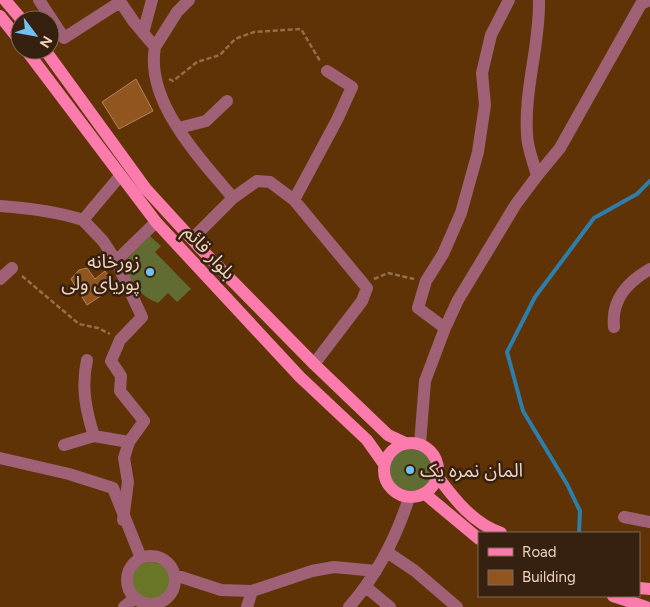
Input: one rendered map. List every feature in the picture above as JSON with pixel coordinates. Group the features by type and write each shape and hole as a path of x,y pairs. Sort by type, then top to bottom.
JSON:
{"main road":[{"path":"6,0 14,10"},
{"path":"0,16 10,28"},
{"name":"بلوار قائم","path":"34,60 128,179 388,435 405,443"},
{"name":"بلوار قائم","path":"52,60 156,222 300,377 367,440 384,464"},
{"path":"438,477 430,490 425,494 409,498 401,496 389,487 383,472 384,464 392,450 405,443 420,444 433,454 437,461 438,477 460,506 488,529 498,532"},
{"path":"425,494 478,538"},
{"path":"615,597 646,607"}],"street":[{"path":"39,0 64,38 120,1 155,47"},
{"path":"143,33 152,0"},
{"path":"189,0 177,12 155,47 152,64 156,87 190,146 233,198"},
{"path":"445,328 418,308 426,281 443,254 461,213 478,152 485,105 482,73 491,35 509,0"},
{"path":"537,176 527,136 529,79 540,22 539,0"},
{"path":"420,444 425,381 458,300 516,204 560,148 641,4 650,0"},
{"path":"294,200 333,128 352,87 327,70"},
{"path":"179,128 206,121 227,101"},
{"path":"83,220 128,179"},
{"path":"192,240 233,198 257,181 270,182 294,200 367,288 362,301 314,364"},
{"path":"0,206 35,208 83,220 103,241 116,261 142,317 123,336 112,362 121,376 120,391 144,421 128,442 124,458 128,482 123,520"},
{"path":"116,261 156,222"},
{"path":"0,279 12,268"},
{"path":"614,327 612,312 619,298 630,281 650,270"},
{"path":"87,360 83,377 87,413 94,436"},
{"path":"64,446 94,436 128,442"},
{"path":"0,458 69,474 113,488 123,520 141,558"},
{"path":"349,607 366,587 387,552 401,524 409,498"},
{"path":"624,517 650,522"},
{"path":"387,552 415,571 457,607"},
{"path":"155,556 168,562 175,575 173,590 163,601 148,604 135,598 130,591 127,576 134,563 141,558 155,556"},
{"path":"175,575 221,590 252,591 312,571 334,567 376,571"},
{"path":"366,587 390,607"},
{"path":"247,607 252,591"},
{"path":"124,607 135,598"}],"path":[{"path":"154,73 173,81 197,62 220,55 235,38 254,32 301,29 327,70"},
{"path":"12,268 79,324 98,328 114,336 123,336"},
{"path":"367,288 377,276 388,273 426,281"}],"green space":[{"name":"زورخانه پوریای ولی","path":"150,236 161,246 155,252 191,289 177,302 168,293 158,303 151,300 140,292 132,282 123,263"},
{"path":"415,447 427,453 432,460 432,478 427,485 420,490 407,491 399,488 392,481 389,465 392,457 399,450"},
{"path":"151,562 164,568 170,581 164,594 151,600 138,594 132,581 138,568"}],"building":[{"path":"136,79 153,111 119,129 102,102"},
{"path":"87,268 95,279 105,271 116,286 87,305 71,279 79,270"}],"waterway":[{"path":"579,532 580,511 567,484 523,411 507,352 535,297 594,218 637,194 650,181"}],"place":[{"name":"زورخانه پوریای ولی","path":"150,272"},
{"name":"المان نمره یک","path":"410,470"}]}
